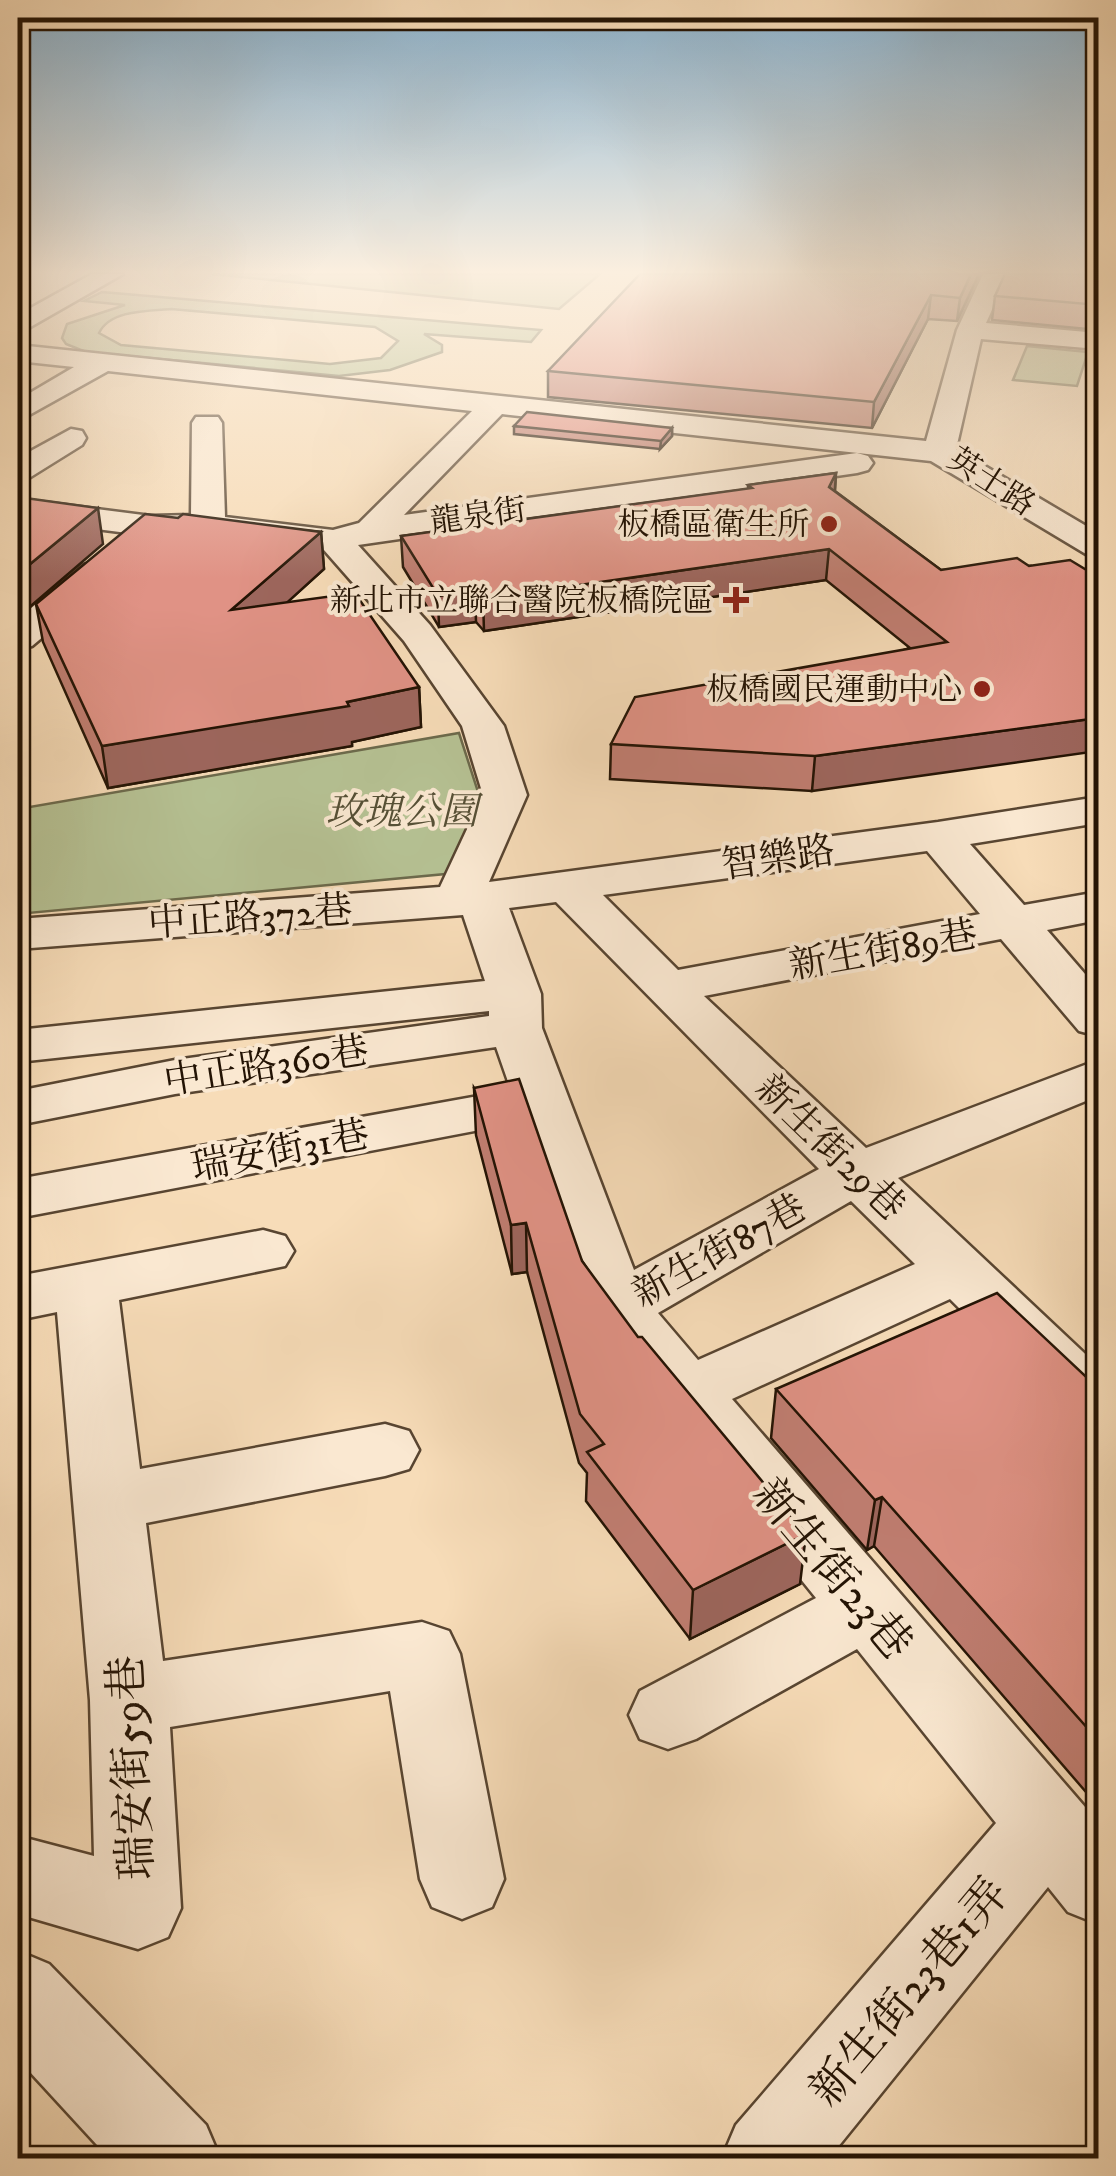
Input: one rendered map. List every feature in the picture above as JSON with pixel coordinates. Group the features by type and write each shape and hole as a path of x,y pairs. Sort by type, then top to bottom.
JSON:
{"street":[{"path":"29,406 80,376"},
{"path":"235,376 939,452"},
{"name":"英士路","path":"958,376 939,452 1098,547"},
{"path":"208,525 203,418 249,377"},
{"path":"469,899 506,794 482,726 353,535 496,404"},
{"path":"18,472 71,438"},
{"name":"龍泉街","path":"18,509 151,526 208,525 353,535 939,452"},
{"path":"18,638 151,526"},
{"name":"智樂路","path":"469,899 938,836 1098,810"},
{"path":"938,836 1098,1020"},
{"name":"新生街29巷","path":"567,886 666,988 959,1269 1091,1386"},
{"name":"中正路372巷","path":"18,934 469,899"},
{"name":"新生街23巷","path":"469,899 516,1011 543,1102 617,1308 1073,1854"},
{"name":"新生街89巷","path":"666,988 1098,906"},
{"path":"18,1046 516,1011"},
{"name":"中正路360巷","path":"18,1108 516,1011"},
{"name":"新生街87巷","path":"617,1308 858,1172 1098,1077"},
{"name":"瑞安街31巷","path":"18,1199 543,1102"},
{"name":"瑞安街59巷","path":"18,1875 138,1908 128,1700 111,1502 52,1291 263,1251"},
{"path":"688,1392 959,1269"},
{"path":"111,1502 385,1450"},
{"path":"668,1715 867,1608"},
{"path":"128,1700 422,1654 462,1879"},
{"name":"新生街23巷1弄","path":"768,2158 1073,1854"},
{"path":"18,1995 173,2158"}],"green space":[{"path":"1015,376 1080,376 1077,386 1013,380"},
{"name":"玫瑰公園","path":"459,733 480,798 456,873 18,914 18,809"}],"building":[{"path":"596,376 888,376 874,402"},
{"path":"527,412 672,428 661,441 514,426"},
{"path":"836,473 829,487 941,570 1017,558 1029,566 1070,560 1098,577 1098,718 815,756 611,744 635,697 947,642 829,549 483,599 475,590 438,596 401,536 752,488 748,485"},
{"path":"18,497 98,508 18,574"},
{"path":"145,514 178,518 183,514 321,532 231,610 355,593 419,687 347,702 349,706 102,746 36,604"},
{"path":"519,1079 582,1261 638,1337 642,1337 806,1534 693,1590 587,1452 604,1444 580,1414 526,1223 511,1225 474,1088"},
{"path":"997,1293 1098,1388 1098,1740 882,1497 875,1500 776,1389"}],"place":[{"name":"板橋區衛生所","path":"829,524"},
{"name":"新北市立聯合醫院板橋院區","path":"736,600"},
{"name":"板橋國民運動中心","path":"982,689"}]}
